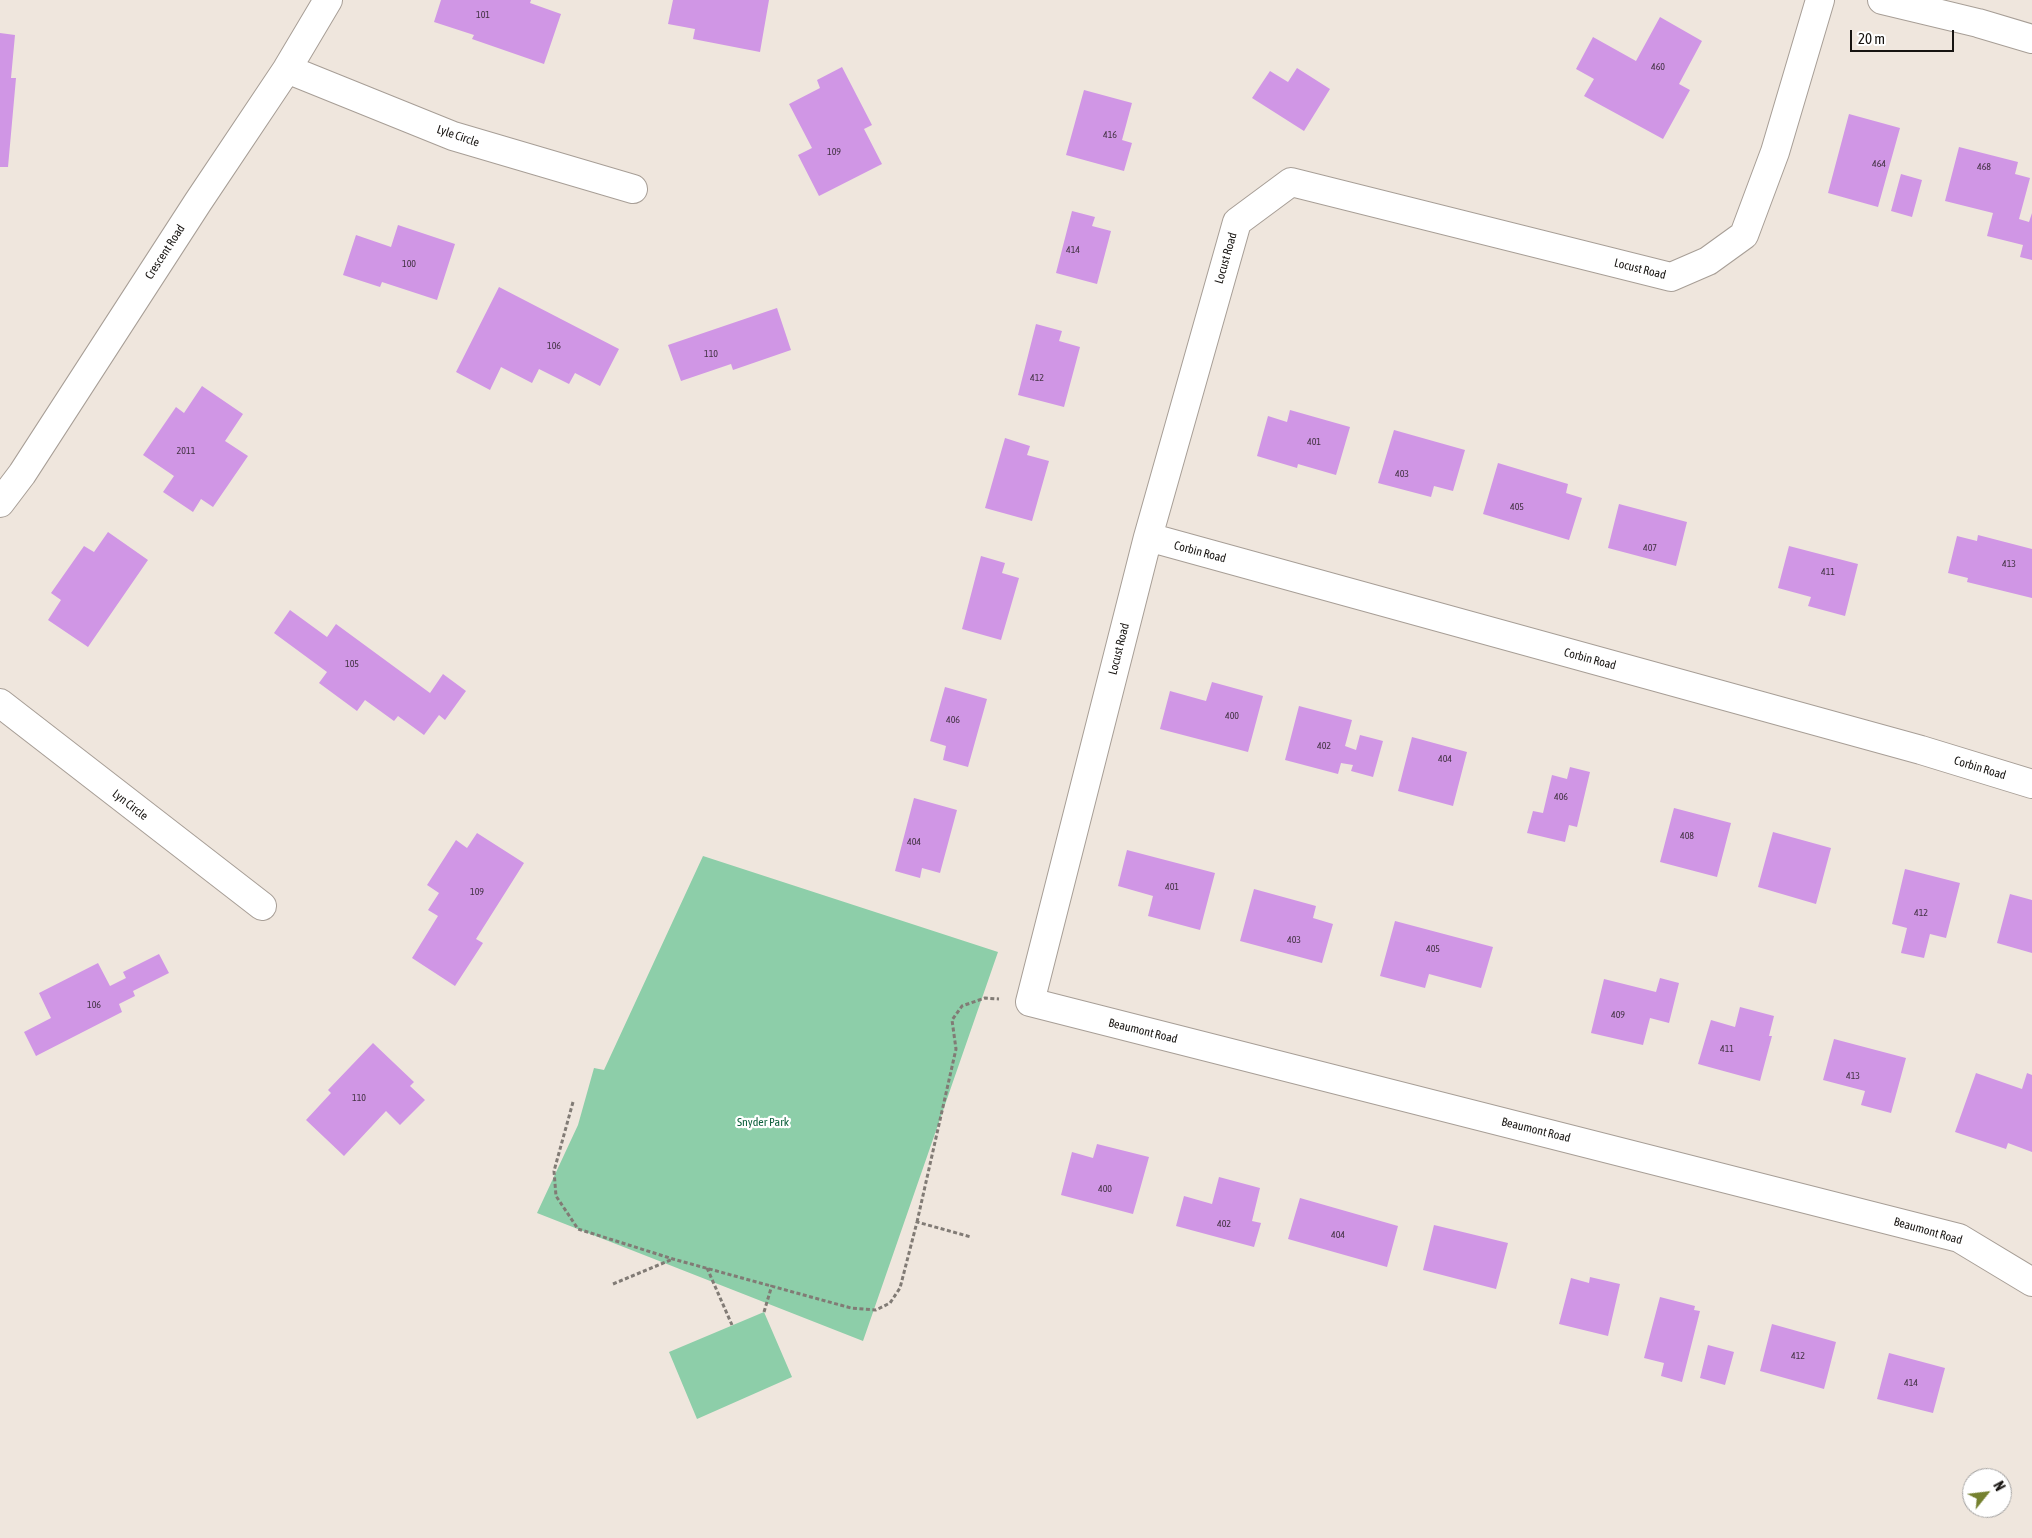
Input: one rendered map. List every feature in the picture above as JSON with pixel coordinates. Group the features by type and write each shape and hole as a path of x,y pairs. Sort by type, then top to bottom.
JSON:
{"street":[{"name":"Crescent Road","path":"0,503 22,474 198,202 288,69 328,0"},
{"name":"Locust Road","path":"1030,1002 1148,537 1236,222 1291,182 1671,277 1708,261 1744,235 1774,152 1820,0"},
{"path":"1882,0 1978,23 2032,39"},
{"name":"Lyle Circle","path":"288,69 453,136 633,189"},
{"name":"Corbin Road","path":"1148,537 1921,750 2032,784"},
{"name":"Lyn Circle","path":"0,702 64,754 262,906"},
{"name":"Beaumont Road","path":"1030,1002 1959,1238 2032,1282"}],"path":[{"path":"573,1102 554,1170 556,1196 578,1229 673,1259 851,1308 876,1310 890,1303 900,1288 917,1222 956,1048 952,1020 962,1006 985,998 1030,1002"},
{"path":"917,1222 971,1237"},
{"path":"613,1284 673,1259"},
{"path":"707,1268 732,1325"},
{"path":"764,1312 772,1285"}],"green space":[{"name":"Snyder Park","path":"703,856 998,952 863,1341 537,1213 578,1125 594,1068 604,1070"},
{"path":"764,1312 792,1377 697,1419 669,1352"}],"building":[{"path":"441,0 531,0 530,3 561,14 544,64 472,39 474,35 434,22"},
{"path":"673,0 769,0 760,52 693,39 695,29 668,24"},
{"path":"1660,17 1702,41 1679,84 1690,90 1663,139 1584,96 1594,79 1576,69 1593,37 1636,61"},
{"path":"0,33 15,35 11,78 16,78 8,167 0,167"},
{"path":"842,67 872,125 864,129 882,164 819,196 798,155 812,148 789,104 820,88 817,80"},
{"path":"1297,68 1330,89 1304,131 1252,98 1270,71 1288,82"},
{"path":"1084,90 1132,103 1122,140 1132,143 1124,171 1066,155"},
{"path":"1849,114 1900,128 1878,207 1828,193"},
{"path":"1959,147 2018,162 2015,174 2030,178 2019,219 2029,222 2032,213 2032,260 2020,257 2023,245 1987,236 1993,213 1945,201"},
{"path":"1901,174 1922,180 1912,217 1891,211"},
{"path":"1072,211 1095,217 1092,226 1111,231 1097,284 1056,273"},
{"path":"398,225 455,244 437,300 382,282 380,287 343,275 356,235 391,247"},
{"path":"499,287 619,349 600,386 575,373 569,384 539,369 532,383 501,367 490,390 456,372"},
{"path":"777,308 791,350 733,370 731,364 681,381 668,345"},
{"path":"1036,324 1062,331 1059,341 1080,347 1064,407 1018,395"},
{"path":"202,386 243,414 225,441 248,456 213,507 201,499 193,512 163,492 174,476 143,455 176,407 184,413"},
{"path":"1290,410 1350,427 1336,475 1298,464 1297,468 1257,456 1268,416 1287,422"},
{"path":"1394,430 1465,450 1453,491 1434,486 1431,497 1378,483"},
{"path":"1005,438 1030,446 1027,455 1049,461 1032,521 985,508"},
{"path":"1498,463 1568,484 1566,493 1582,498 1569,540 1483,514"},
{"path":"1619,504 1687,522 1676,566 1608,548"},
{"path":"108,532 148,560 88,647 48,620 61,600 51,593 84,546 94,552"},
{"path":"1978,535 2032,549 2032,598 1967,582 1968,578 1948,573 1957,536 1977,541"},
{"path":"1789,546 1858,564 1845,616 1808,606 1811,597 1778,588"},
{"path":"981,556 1005,563 1002,573 1019,578 1001,640 962,629"},
{"path":"290,610 327,637 336,624 430,693 443,674 466,691 445,720 439,715 424,735 398,716 394,721 365,700 357,711 319,683 327,672 274,633"},
{"path":"1212,682 1263,696 1248,752 1160,729 1170,691 1206,701"},
{"path":"945,687 987,699 968,767 943,760 946,746 930,741"},
{"path":"1299,706 1352,720 1345,746 1356,750 1360,735 1383,741 1373,777 1351,771 1353,765 1341,763 1338,774 1285,760"},
{"path":"1412,737 1467,752 1453,806 1398,791"},
{"path":"1570,767 1590,772 1577,827 1569,825 1565,842 1527,833 1533,811 1543,813 1552,775 1567,779"},
{"path":"914,798 957,810 940,873 922,868 920,878 895,871"},
{"path":"1674,808 1731,823 1717,877 1660,862"},
{"path":"1773,832 1831,848 1816,904 1758,887"},
{"path":"477,833 524,863 476,939 483,943 455,986 412,958 438,916 428,910 439,893 427,885 456,840 467,848"},
{"path":"1127,850 1215,873 1200,930 1148,916 1153,896 1118,886"},
{"path":"1905,869 1960,883 1946,938 1930,934 1924,958 1901,953 1907,928 1892,924"},
{"path":"1254,889 1316,906 1313,918 1333,924 1322,963 1240,941"},
{"path":"2010,894 2032,900 2032,953 1997,943"},
{"path":"1395,921 1493,947 1481,988 1429,974 1425,988 1380,976"},
{"path":"159,954 169,973 133,991 135,996 119,1004 122,1012 36,1056 24,1032 51,1018 39,993 98,963 110,986 126,978 123,972"},
{"path":"1660,978 1679,983 1669,1023 1650,1018 1643,1045 1591,1033 1604,979 1656,992"},
{"path":"1740,1007 1774,1016 1769,1036 1772,1036 1760,1081 1698,1064 1711,1020 1735,1027"},
{"path":"1834,1039 1906,1058 1891,1113 1861,1105 1865,1091 1823,1080"},
{"path":"373,1043 414,1082 410,1086 425,1100 400,1125 386,1111 344,1156 306,1120 331,1093 328,1090"},
{"path":"1976,1073 2022,1089 2027,1073 2032,1075 2032,1152 2008,1143 2006,1149 1955,1132"},
{"path":"1097,1144 1149,1157 1133,1214 1061,1195 1072,1152 1093,1158"},
{"path":"1219,1177 1260,1188 1252,1221 1261,1223 1254,1247 1176,1226 1184,1196 1212,1204"},
{"path":"1300,1198 1398,1226 1387,1267 1288,1239"},
{"path":"1434,1225 1508,1243 1496,1289 1423,1270"},
{"path":"1590,1277 1620,1284 1608,1336 1559,1324 1571,1278 1589,1283"},
{"path":"1660,1297 1695,1306 1694,1310 1700,1311 1682,1382 1661,1376 1664,1363 1644,1358"},
{"path":"1772,1324 1836,1342 1824,1389 1760,1371"},
{"path":"1708,1345 1734,1352 1725,1385 1700,1378"},
{"path":"1889,1353 1945,1368 1933,1413 1877,1399"}]}
